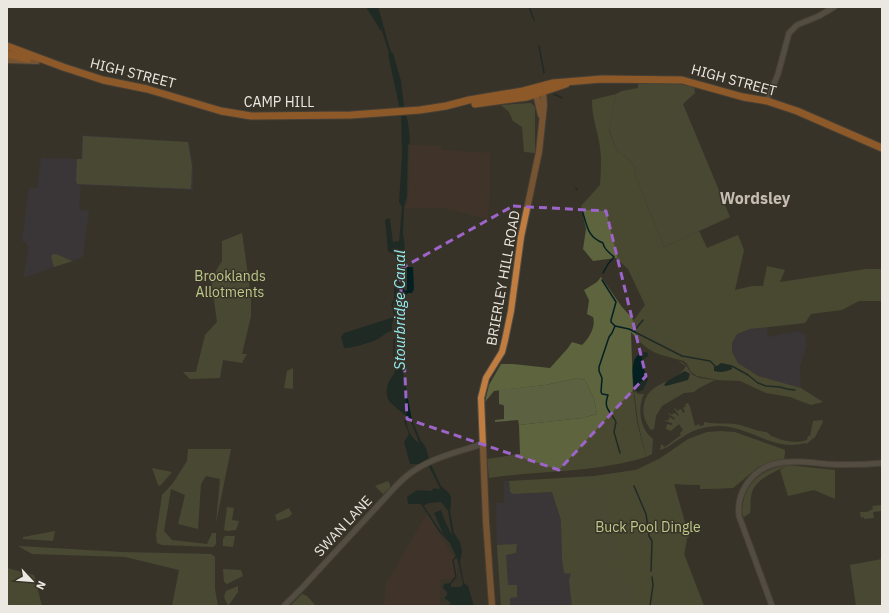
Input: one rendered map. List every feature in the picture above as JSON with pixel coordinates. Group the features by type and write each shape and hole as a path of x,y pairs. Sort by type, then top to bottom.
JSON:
{"highway":[{"path":"7,46 63,67"},
{"path":"7,54 63,67"},
{"name":"HIGH STREET","path":"63,67 103,80 147,89 196,103"},
{"name":"HIGH STREET","path":"398,111 451,105 469,100 523,91 539,91 553,83 602,79 682,80 743,97 768,102 809,116 882,148"},
{"name":"CAMP HILL","path":"196,103 230,113 251,116 364,114 398,111"}],"main road":[{"path":"7,60 37,61"},
{"name":"BRIERLEY HILL ROAD","path":"492,606 481,398 486,378 502,352 511,311 521,237 538,159 544,104 539,91"}],"street":[{"path":"768,102 778,74 787,38 792,28 819,16 834,7"},
{"name":"SWAN LANE","path":"284,606 396,486 410,474 422,466 438,459 483,444"},
{"path":"772,606 738,512 741,493 746,485 756,474 768,466 778,463 797,462 863,465 882,463"}],"highlighted area":[{"path":"513,206 606,211 646,376 559,470 407,419 400,269"}],"shaded area":[{"path":"82,135 189,142 193,166 193,190 81,185 79,209 89,211 83,257 23,278 29,247 27,246 27,243 22,241 29,188 37,188 41,158 81,159"},
{"path":"410,145 441,146 441,150 490,153 488,219 445,208 405,208 408,201"},
{"path":"767,327 768,337 797,331 805,334 807,345 800,367 801,388 758,376 738,363 732,352 732,343 737,334 750,329"},
{"path":"504,481 509,481 510,492 513,494 552,492 634,606 501,606 497,552 496,503 504,503"},
{"path":"427,514 457,562 457,578 440,579 441,606 384,606 386,583"}],"green space":[{"path":"638,82 672,83 694,86 695,93 683,104 730,217 664,247 635,175 636,168 627,158 617,151 609,130 616,94 622,91 638,88"},
{"path":"616,94 609,131 617,151 627,158 636,168 635,175 664,247 699,231 707,248 738,235 744,250 735,290 752,286 763,286 767,266 785,270 780,282 866,269 882,269 882,301 859,301 842,310 811,314 805,323 750,329 737,334 732,343 732,352 738,363 758,376 801,388 823,402 811,405 790,397 766,393 740,381 717,380 697,376 691,372 684,361 654,352 643,345 631,332 633,389 637,422 646,457 588,469 489,478 487,459 520,454 519,425 582,418 597,414 594,399 585,380 578,378 545,385 494,391 485,402 489,385 501,364 550,368 572,342 582,345 587,339 594,325 593,317 587,314 589,300 584,290 597,282 601,277 622,307 634,320 645,305 628,269 616,258 593,261 583,249 586,229 581,206 600,185 601,152 593,116 592,100"},
{"path":"531,103 535,107 535,153 524,152 522,127 513,121 509,112 501,105"},
{"path":"83,136 188,142 192,166 191,189 77,184 77,159 82,159"},
{"name":"Brooklands Allotments","path":"242,233 251,296 251,316 242,354 247,354 242,363 223,360 220,378 190,379 183,372 196,372 205,335 217,322 211,279 222,261 222,241"},
{"path":"53,254 73,261 54,267 51,256"},
{"path":"686,366 695,376 715,380 694,392 684,393 662,406 656,416 654,429 651,430 646,421 643,408 647,396 651,390 682,372"},
{"path":"293,368 293,389 284,388 287,371"},
{"path":"578,378 585,380 594,399 597,414 582,418 519,425 518,420 495,422 495,420 504,419 504,406 499,404 499,390 545,385"},
{"path":"634,391 638,394 644,394 640,412 641,418 645,430 653,439 652,454 646,457 638,422"},
{"path":"688,403 695,426 699,424 700,426 704,425 704,422 735,424 766,432 773,437 790,442 807,440 808,436 810,436 813,421 822,420 823,422 815,437 806,444 783,444 730,427 714,426 685,435 663,449 660,450 661,444 665,447 681,435 680,433 683,430 679,424 671,431 666,429 667,424 672,425 672,423 665,420 668,421 670,417 674,420 675,418 668,414 669,413 671,415 675,413 678,416 679,415 674,409 675,408 677,411 681,409 683,413 685,412 683,408 686,406 685,404"},
{"path":"707,432 734,432 785,450 784,459 770,462 758,467 733,488 700,489 700,485 674,484 689,537 687,538 684,554 704,606 572,606 569,581 571,573 572,543 564,511 564,497 552,492 595,476 636,470 659,459 688,439"},
{"name":"Buck Pool Dingle","path":"734,432 785,450 784,459 758,467 733,488 700,489 700,485 674,484 689,537 687,538 684,554 704,606 634,606 633,587 620,574 599,563 600,560 615,560 619,556 601,491 583,488 564,497 564,511 580,570 568,574 564,573 562,559 561,520 552,492 513,494 510,492 509,481 595,476 636,470 659,459 661,471 680,465 700,483 722,482 739,473 744,468 750,457 751,451 746,447 730,443"},
{"path":"188,449 231,449 216,523 220,479 206,476 201,484 198,529 178,524 185,495 171,489 164,531 172,540 207,544 212,533 216,533 216,544 213,547 162,545 157,543 156,535 162,495 173,483 187,461"},
{"path":"787,465 760,481 751,497 750,513 744,517 742,509 745,495 753,482 765,472"},
{"path":"787,465 835,470 835,499 814,490 788,496 780,470"},
{"path":"152,468 172,472 160,486 158,485"},
{"path":"388,481 390,488 383,494 375,486"},
{"path":"882,505 882,511 873,512 874,518 861,518 860,512 867,512 873,509 872,506"},
{"path":"227,507 234,508 232,520 239,521 236,530 224,530"},
{"path":"289,508 292,514 289,517 277,521 275,515"},
{"path":"55,531 53,541 23,539 23,537"},
{"path":"225,536 235,536 233,547 223,546 223,539"},
{"path":"517,544 516,553 506,555 508,585 517,585 517,597 510,598 510,606 501,606 497,545"},
{"path":"18,546 122,552 211,554 215,557 215,589 218,606 172,606 179,570 125,557 32,554"},
{"path":"882,559 882,606 856,606 850,565"},
{"path":"7,568 34,575 42,606 31,606 34,605 33,602 24,605 19,604 14,590 7,585"},
{"path":"223,569 241,570 243,576 227,584 224,582"},
{"path":"7,573 42,606 7,606"},
{"path":"238,586 238,592 228,606 224,597 226,591"},
{"path":"302,594 307,596 316,606 290,606"}],"water":[{"name":"Stourbridge Canal","path":"366,7 378,7 401,81 405,115 407,117 409,130 410,143 408,145 407,196 404,207 403,234 405,254 401,262 400,283 405,291 407,290 407,267 413,267 414,289 412,293 408,293 406,295 401,313 400,356 412,420 441,486 449,493 451,497 450,511 454,533 460,542 462,551 460,562 464,583 468,586 474,606 447,606 451,603 444,598 447,595 447,592 443,588 444,584 451,583 451,587 459,587 462,586 463,583 458,561 450,543 445,538 434,513 441,510 452,535 448,511 441,502 429,503 423,506 420,504 408,504 407,497 417,490 432,491 433,488 440,488 426,461 419,464 410,464 404,442 409,434 404,422 406,416 392,404 387,396 387,386 396,367 394,365 394,356 396,358 399,353 399,313 394,301 394,287 399,280 400,268 393,253 388,252 385,220 390,219 393,242 399,241 402,207 399,202 402,155 401,115 389,53 382,31 380,29 379,31 379,28","holes":["407,418 411,422 419,443 414,439 410,432 407,425"]},
{"path":"395,316 392,324 392,331 371,342 344,348 341,337 344,333 391,318"},
{"path":"646,352 648,353 648,356 641,361 648,380 643,390 638,392 634,389 634,361 640,354"},
{"path":"721,363 731,365 732,369 723,372 714,371 714,365 717,366"},
{"path":"685,371 690,374 688,380 666,386 664,385 667,381"}],"waterway":[{"path":"529,7 534,20"},
{"path":"539,46 544,73"},
{"path":"554,94 562,98"},
{"path":"582,210 588,230 594,237 603,243 606,249 614,257 603,273"},
{"path":"602,280 616,302 611,320 615,326 609,337 599,367 602,378 601,392 602,394 608,395 606,403 616,422 614,432 620,453"},
{"name":"Stourbridge Canal","path":"394,301 392,304 395,316"},
{"path":"634,331 643,320"},
{"path":"615,326 629,329 682,356 710,361 714,365"},
{"name":"Stourbridge Canal","path":"394,339 394,356"},
{"path":"732,366 748,375 758,383 766,386 795,390"},
{"path":"634,486 646,514 649,536 652,541 651,571"},
{"path":"423,506 441,533 445,536"},
{"path":"451,583 456,577 453,560 456,557"},
{"path":"650,606 653,585 652,577"}],"district":[{"name":"Wordsley","path":"755,198"}]}
